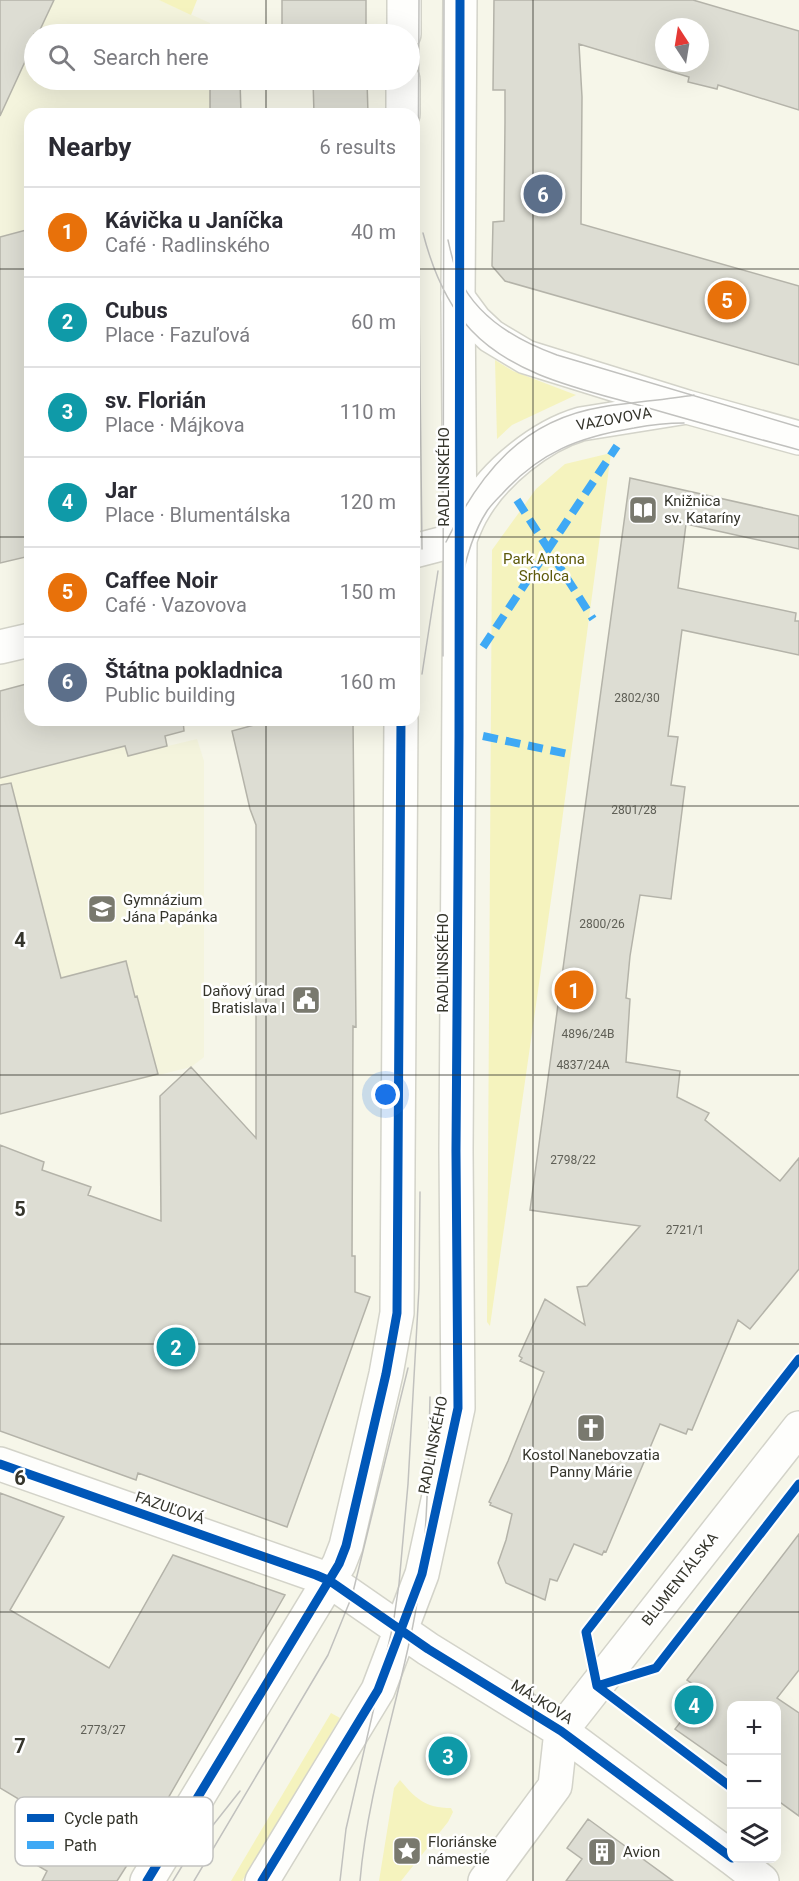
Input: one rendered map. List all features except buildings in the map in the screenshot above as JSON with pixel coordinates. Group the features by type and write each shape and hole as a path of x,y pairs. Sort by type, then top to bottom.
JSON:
{"street":[{"path":"404,0 404,24"},
{"name":"RADLINSKÉHO","path":"262,1881 378,1690 422,1574 458,1408 456,1151 460,539 458,298 460,0"},
{"path":"403,108 404,90"},
{"name":"VAZOVOVA","path":"458,298 475,321 490,336 526,357 687,407 799,438"},
{"name":"VAZOVOVA","path":"460,539 473,510 491,485 525,454 553,437 581,424 687,407"},
{"path":"420,549 460,539"},
{"path":"0,647 24,641"},
{"path":"198,1797 330,1581 346,1546 386,1374 396,1313 400,726"},
{"name":"BLUMENTÁLSKA","path":"561,1731 799,1428"},
{"name":"FAZUĽOVÁ","path":"0,1464 330,1581"},
{"name":"MÁJKOVA","path":"330,1581 400,1630 561,1731 727,1854"},
{"path":"485,1881 555,1786 561,1731"},
{"name":"MÁJKOVA","path":"739,1863 762,1881"},
{"path":"147,1881 156,1866"}],"shaded area":[{"path":"0,0 159,0 210,23 24,24 24,90 210,90 210,108 24,108 24,380 0,386"},
{"name":"Gymnázium Jána Papánka","path":"24,685 24,726 163,726 168,746 197,739 204,761 204,1057 191,1067 0,1114 0,691"}],"green space":[{"path":"159,0 197,0 191,15"},
{"path":"495,360 513,371 576,395 512,425 497,439"},
{"name":"Park Antona Srholca","path":"611,453 558,851 490,1326 487,1322 492,550 536,489 565,464"},
{"path":"331,1713 340,1718 242,1881 231,1881"},
{"path":"400,1780 421,1801 442,1808 451,1808 453,1812 448,1822 401,1881 379,1881 394,1788"}],"tram line":[{"path":"419,0 419,24"},
{"path":"443,656 444,0"},
{"path":"418,108 419,90"},
{"path":"423,233 447,297 462,320 489,346 508,359 530,371 576,388 799,450"},
{"path":"448,240 456,271 468,294 501,327 528,343 557,355 799,427"},
{"path":"420,378 422,549"},
{"path":"446,542 473,494 489,472 526,437 574,414 602,407 694,395"},
{"path":"460,588 470,548 482,520 496,500 531,467 562,449 596,436 646,426 684,423"},
{"path":"422,674 438,571"},
{"path":"340,1881 346,1829 393,1625 399,1584 408,1484 419,1288 420,1192"},
{"path":"213,1849 328,1655 352,1596 408,1368"},
{"path":"360,1881 374,1789 416,1609 426,1519 430,1397"},
{"path":"213,1825 240,1791"},
{"path":"173,1881 182,1866"},
{"path":"194,1881 203,1866"}],"marked path":[{"path":"483,647 617,446"},
{"path":"517,500 593,619"},
{"path":"483,736 573,755"}],"cycle path":[{"path":"262,1881 378,1690 422,1574 458,1408 456,1151 460,0"},
{"path":"198,1797 339,1564 346,1546 386,1374 397,1313 401,726"},
{"path":"727,1784 597,1686 586,1632 799,1359"},
{"path":"0,1464 330,1581 428,1649 561,1731 727,1854"},
{"path":"597,1686 656,1668 799,1484"},
{"path":"147,1881 156,1866"}],"place":[{"name":"Štátna pokladnica","path":"543,194"},
{"name":"Caffee Noir","path":"727,300"},
{"name":"Knižnica sv. Kataríny","path":"643,510"},
{"name":"Gymnázium Jána Papánka","path":"102,909"},
{"name":"Kávička u Janíčka","path":"574,990"},
{"name":"Daňový úrad Bratislava I","path":"306,1000"},
{"name":"Cubus","path":"176,1347"},
{"name":"Kostol Nanebovzatia Panny Márie","path":"591,1428"},
{"name":"Jar","path":"694,1705"},
{"name":"sv. Florián","path":"448,1756"},
{"name":"Floriánske námestie","path":"407,1851"},
{"name":"Avion","path":"602,1852"}]}
